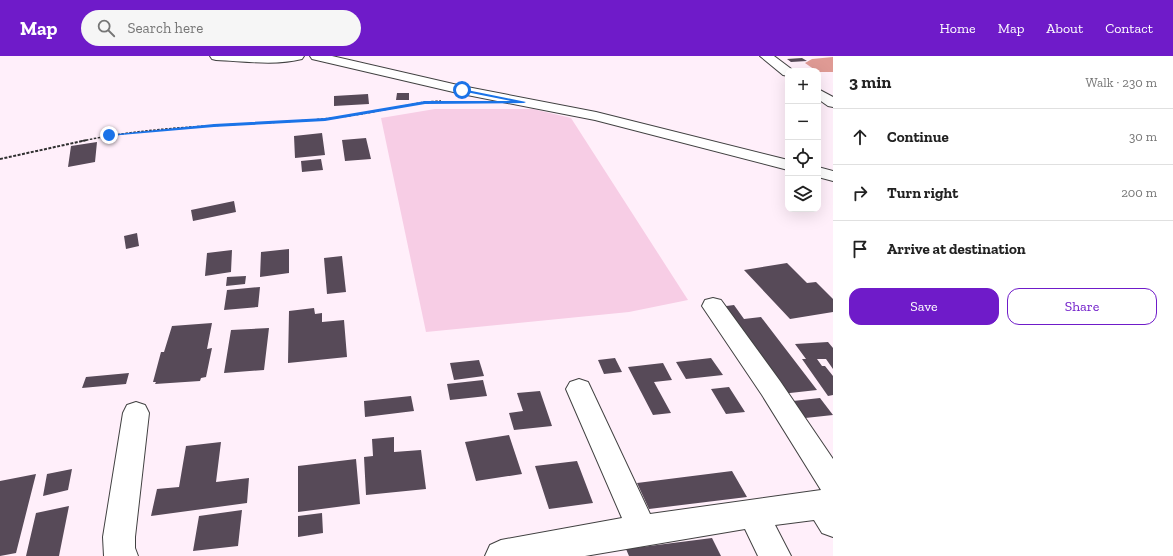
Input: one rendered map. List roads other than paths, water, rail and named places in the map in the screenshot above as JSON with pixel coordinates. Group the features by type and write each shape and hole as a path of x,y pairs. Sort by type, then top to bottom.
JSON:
{"street":[{"path":"216,56 273,59 298,56"},
{"path":"316,56 462,90 596,116 785,164"},
{"path":"766,56 785,70"},
{"path":"821,89 833,88"},
{"path":"821,95 833,103"},
{"path":"821,173 833,176"},
{"path":"501,556 642,530 830,503 771,388 713,306"},
{"path":"579,388 642,530"},
{"path":"122,556 118,554 119,537 136,413"},
{"path":"753,513 775,556"}]}
